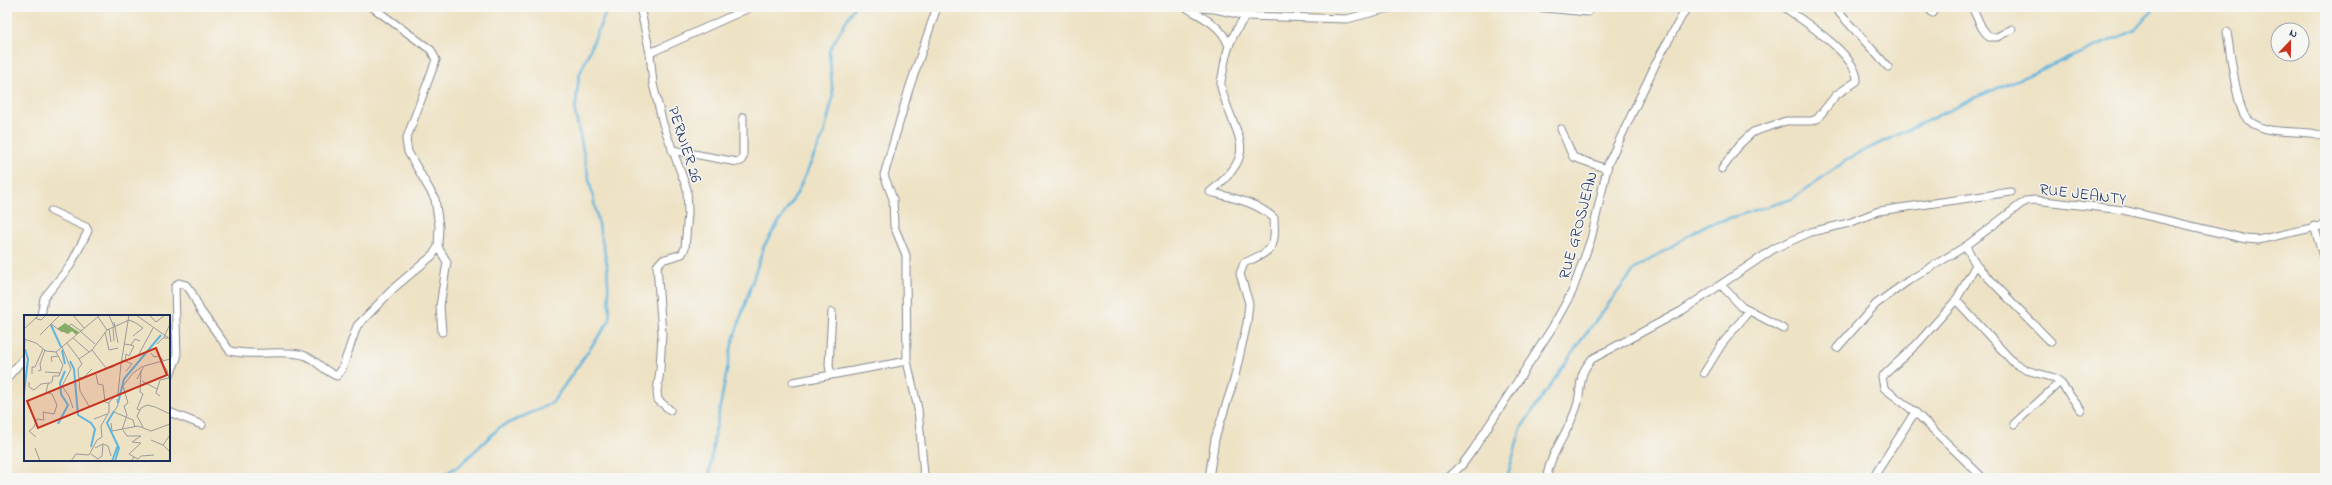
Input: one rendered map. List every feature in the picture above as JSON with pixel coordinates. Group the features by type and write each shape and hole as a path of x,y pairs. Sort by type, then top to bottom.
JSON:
{"street":[{"path":"170,375 177,358 174,286 179,283 186,285 189,289 200,310 230,351 247,355 301,354 312,358 327,373 337,376 342,369 357,326 395,287 432,256 438,247 439,226 435,199 408,152 406,140 436,60 431,50 372,7"},
{"name":"PERNIER 26","path":"640,7 650,53 653,84 672,150 687,189 688,213 685,248 682,254 662,260 657,266 662,333 657,392 658,400 670,410"},
{"path":"650,53 751,7"},
{"path":"924,475 918,409 907,361 906,274 908,262 894,226 893,199 884,175 909,89 937,7"},
{"path":"1186,7 1215,9 1246,16 1347,19 1394,7"},
{"path":"1186,7 1225,34 1228,44"},
{"path":"1534,7 1588,12"},
{"name":"RUE GROSJEAN","path":"1448,478 1462,466 1473,450 1552,328 1572,292 1591,239 1607,168 1658,59 1687,7"},
{"path":"1722,169 1740,144 1753,132 1786,121 1811,121 1817,119 1836,95 1857,81 1852,67 1837,46 1784,7"},
{"path":"1834,7 1888,67"},
{"path":"1927,7 1933,14"},
{"path":"1972,7 1982,28 1989,37 1997,37 2012,29"},
{"path":"1209,478 1215,439 1234,380 1247,323 1249,303 1240,274 1244,263 1265,255 1272,247 1276,238 1274,218 1268,213 1248,202 1210,192 1227,179 1235,168 1242,148 1221,86 1228,44 1236,29 1246,16"},
{"path":"2227,32 2244,115 2258,125 2286,133 2316,132 2325,139"},
{"path":"672,150 737,162 743,157 743,117"},
{"path":"1561,129 1573,157 1607,168"},
{"path":"1547,478 1550,464 1569,427 1578,401 1580,380 1584,368 1592,359 1683,310 1775,248 1811,232 1849,223 1879,211 2011,192"},
{"name":"RUE JEANTY","path":"1837,348 1876,304 1908,281 1966,246 2018,204 2035,200 2123,210 2246,240 2258,240 2314,226 2325,225"},
{"path":"41,315 44,298 70,266 88,231 86,227 51,211"},
{"path":"2314,226 2325,263"},
{"path":"1966,246 1976,265 2051,342"},
{"path":"438,247 447,262 440,306 442,332"},
{"path":"1976,265 1956,300 1882,377 1884,388 1915,412 1983,478"},
{"path":"1721,285 1733,299 1749,311 1784,329"},
{"path":"1956,300 2013,362 2026,370 2050,376 2060,382 2081,410"},
{"path":"1704,372 1722,344 1749,311"},
{"path":"832,312 829,365 830,370 835,374"},
{"path":"7,378 24,358"},
{"path":"793,382 907,361"},
{"path":"2014,424 2060,382"},
{"path":"170,412 202,425"},
{"path":"1873,478 1915,412"}],"waterway":[{"path":"437,478 459,466 500,427 552,403 610,320 607,264 575,112 579,76 608,7"},
{"path":"709,478 714,438 732,344 764,246 797,193 824,134 833,97 829,51 854,7"},
{"path":"1507,478 1521,428 1582,339 1635,269 1704,226 1792,199 1851,157 1979,96 2135,30 2155,7"}]}
